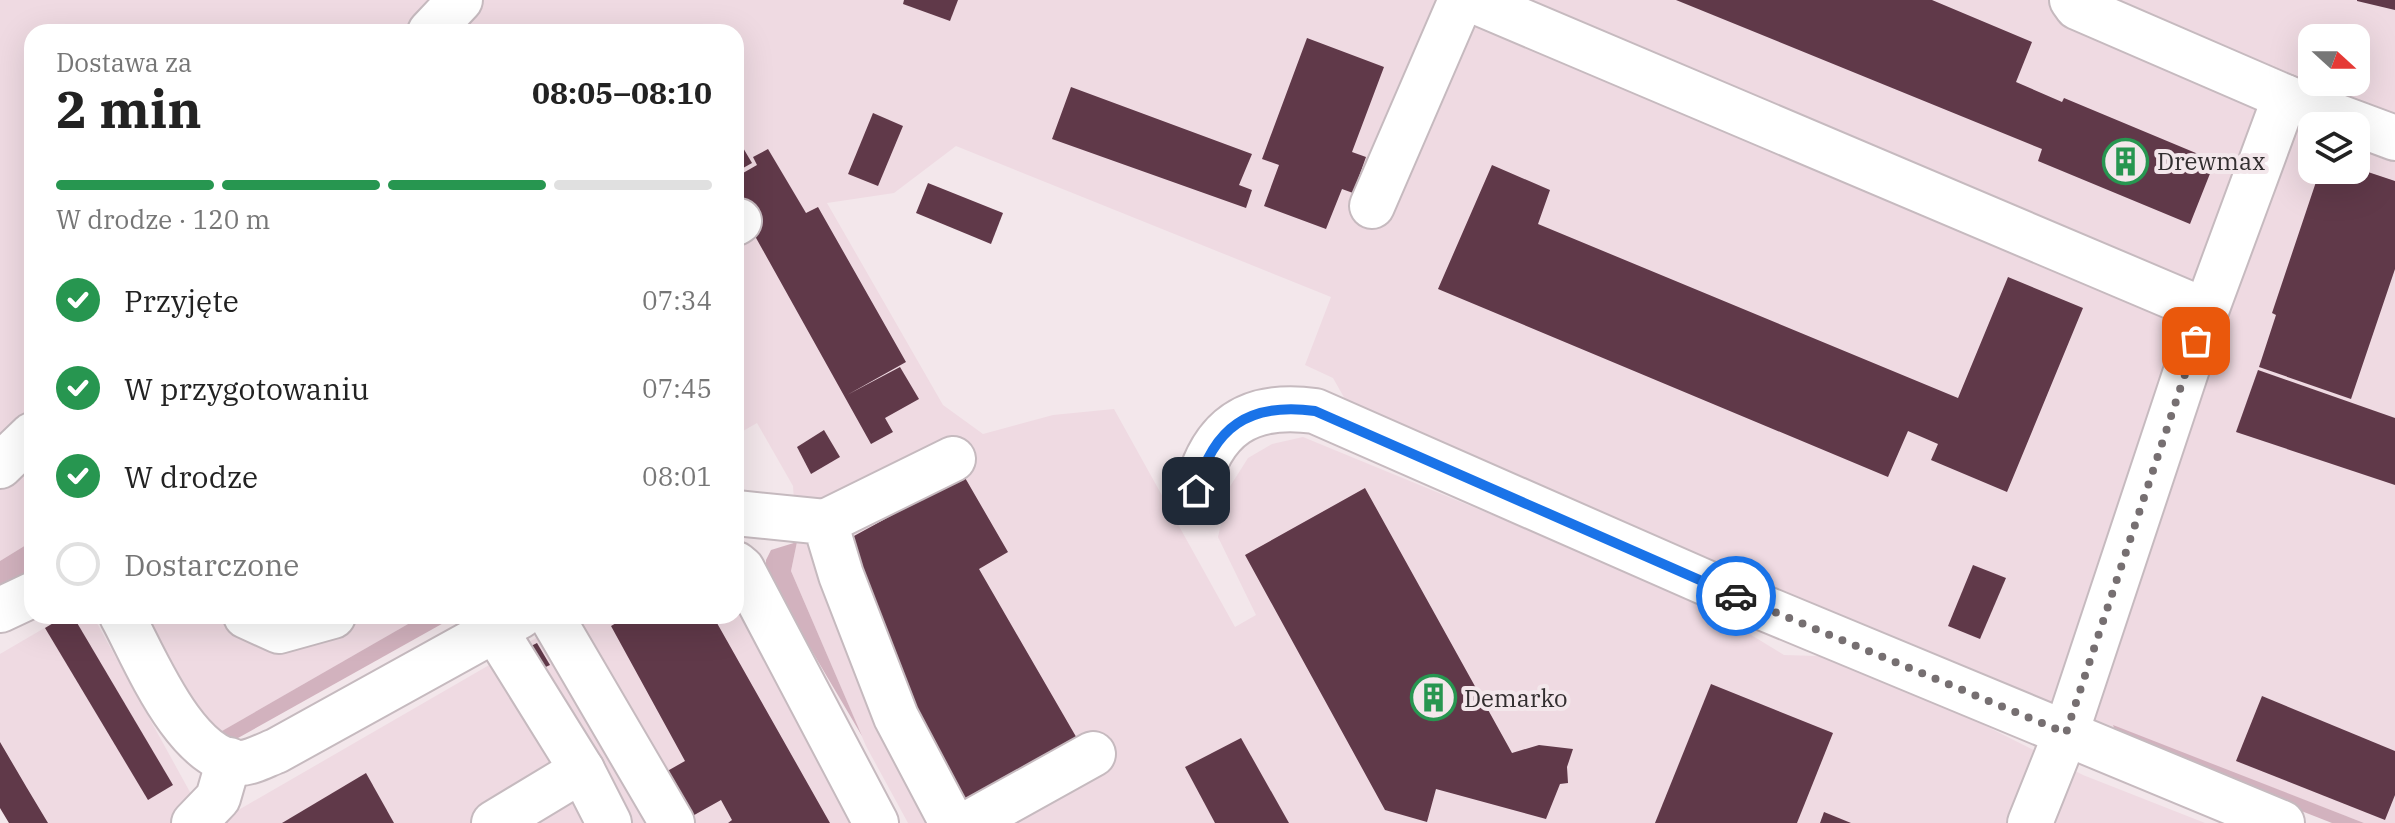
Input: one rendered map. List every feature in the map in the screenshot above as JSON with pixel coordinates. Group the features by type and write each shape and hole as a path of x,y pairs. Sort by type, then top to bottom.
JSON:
{"street":[{"path":"438,24 460,0"},
{"path":"1372,206 1461,0"},
{"path":"1472,0 2206,311"},
{"path":"2072,0 2077,7 2285,97 2395,138"},
{"path":"2030,823 2066,733 2206,311 2285,97"},
{"path":"1196,491 1211,447 1231,427 1263,412 1291,407 1315,411 1759,606 2282,823"},
{"path":"0,466 24,443"},
{"path":"744,514 825,522 953,459"},
{"path":"825,522 841,575 896,717 945,819 1093,754"},
{"path":"744,573 876,823"},
{"path":"0,610 24,599"},
{"path":"126,624 187,733 220,758 217,801"},
{"path":"264,624 279,631 304,624"},
{"path":"217,801 242,763 276,751 511,624"},
{"path":"522,624 582,770 609,823"},
{"path":"524,624 672,823"},
{"path":"494,823 582,770"}],"shaded area":[{"path":"0,0 2395,0 2395,823 2364,823 1924,654 1354,415 1333,378 1305,365 1331,297 956,146 894,193 827,203 943,405 983,434 1053,415 1114,409 1235,627 1256,615 1218,537 1229,488 1248,458 1272,444 1303,437 1682,593 1784,655 1849,657 2083,775 2205,823 908,823 866,746 791,571 797,542 793,486 757,423 744,430 744,24 24,24 24,546 0,561"},
{"path":"797,542 791,571 862,736 766,573 766,560 771,550"},
{"path":"24,546 24,581 0,593 0,561"},
{"path":"744,606 856,823 216,823 560,624 744,624"},
{"path":"51,624 97,624 207,823 9,823 0,809 0,654"},
{"path":"149,624 408,624 215,735"},
{"path":"408,624 442,624 229,743 215,735"},
{"path":"2113,725 2364,823 2332,823 2133,745 2118,738"}],"building":[{"path":"904,0 958,0 950,21 903,4"},
{"path":"1676,0 1932,0 2032,42 2016,82 2062,102 2064,98 2215,161 2190,224 2038,161 2042,149"},
{"path":"2357,0 2395,0 2395,10 2357,1"},
{"path":"1307,38 1384,67 1352,152 1366,157 1353,193 1342,189 1326,229 1264,206 1279,165 1262,159"},
{"path":"1071,87 1252,154 1239,185 1252,190 1246,208 1052,139"},
{"path":"873,113 903,126 878,186 848,174"},
{"path":"768,149 806,213 818,207 906,362 847,395 900,367 919,399 885,418 893,432 871,444 744,216 744,172 757,165 753,157"},
{"path":"744,150 752,163 744,168"},
{"path":"1492,165 1550,190 1538,224 1958,398 2008,277 2083,308 2007,492 1931,460 1938,444 1908,431 1888,477 1438,289"},
{"path":"2370,173 2395,181 2395,269 2351,399 2259,367 2276,315 2272,313 2315,184 2370,184"},
{"path":"928,183 1003,213 991,244 916,213"},
{"path":"2258,370 2395,418 2395,485 2236,432"},
{"path":"824,430 840,457 811,474 797,447"},
{"path":"964,476 1008,552 979,569 1082,747 958,818 843,542"},
{"path":"1365,488 1512,753 1539,745 1573,749 1567,767 1568,783 1560,784 1546,819 1436,789 1427,822 1385,810 1245,555"},
{"path":"1973,565 2006,578 1980,639 1948,626"},
{"path":"52,624 78,624 173,785 148,800 45,628"},
{"path":"718,624 830,823 728,823 732,820 721,800 680,823 655,778 685,761 611,626"},
{"path":"537,643 550,665 537,671 525,649"},
{"path":"1711,684 1833,733 1797,823 1655,823"},
{"path":"2262,696 2395,751 2395,795 2385,820 2236,761"},
{"path":"1241,738 1289,823 1215,823 1185,767"},
{"path":"0,742 48,823 9,823 0,808"},
{"path":"366,773 394,823 282,823"},
{"path":"1824,812 1851,823 1820,823"}],"way so far":[{"path":"1736,596 2066,733 2196,341"}],"place":[{"name":"Drewmax","path":"2126,161"},
{"name":"Demarko","path":"1433,698"}],"route":[{"path":"1196,491 1211,447 1247,416 1291,407 1315,411 1736,596"}]}
